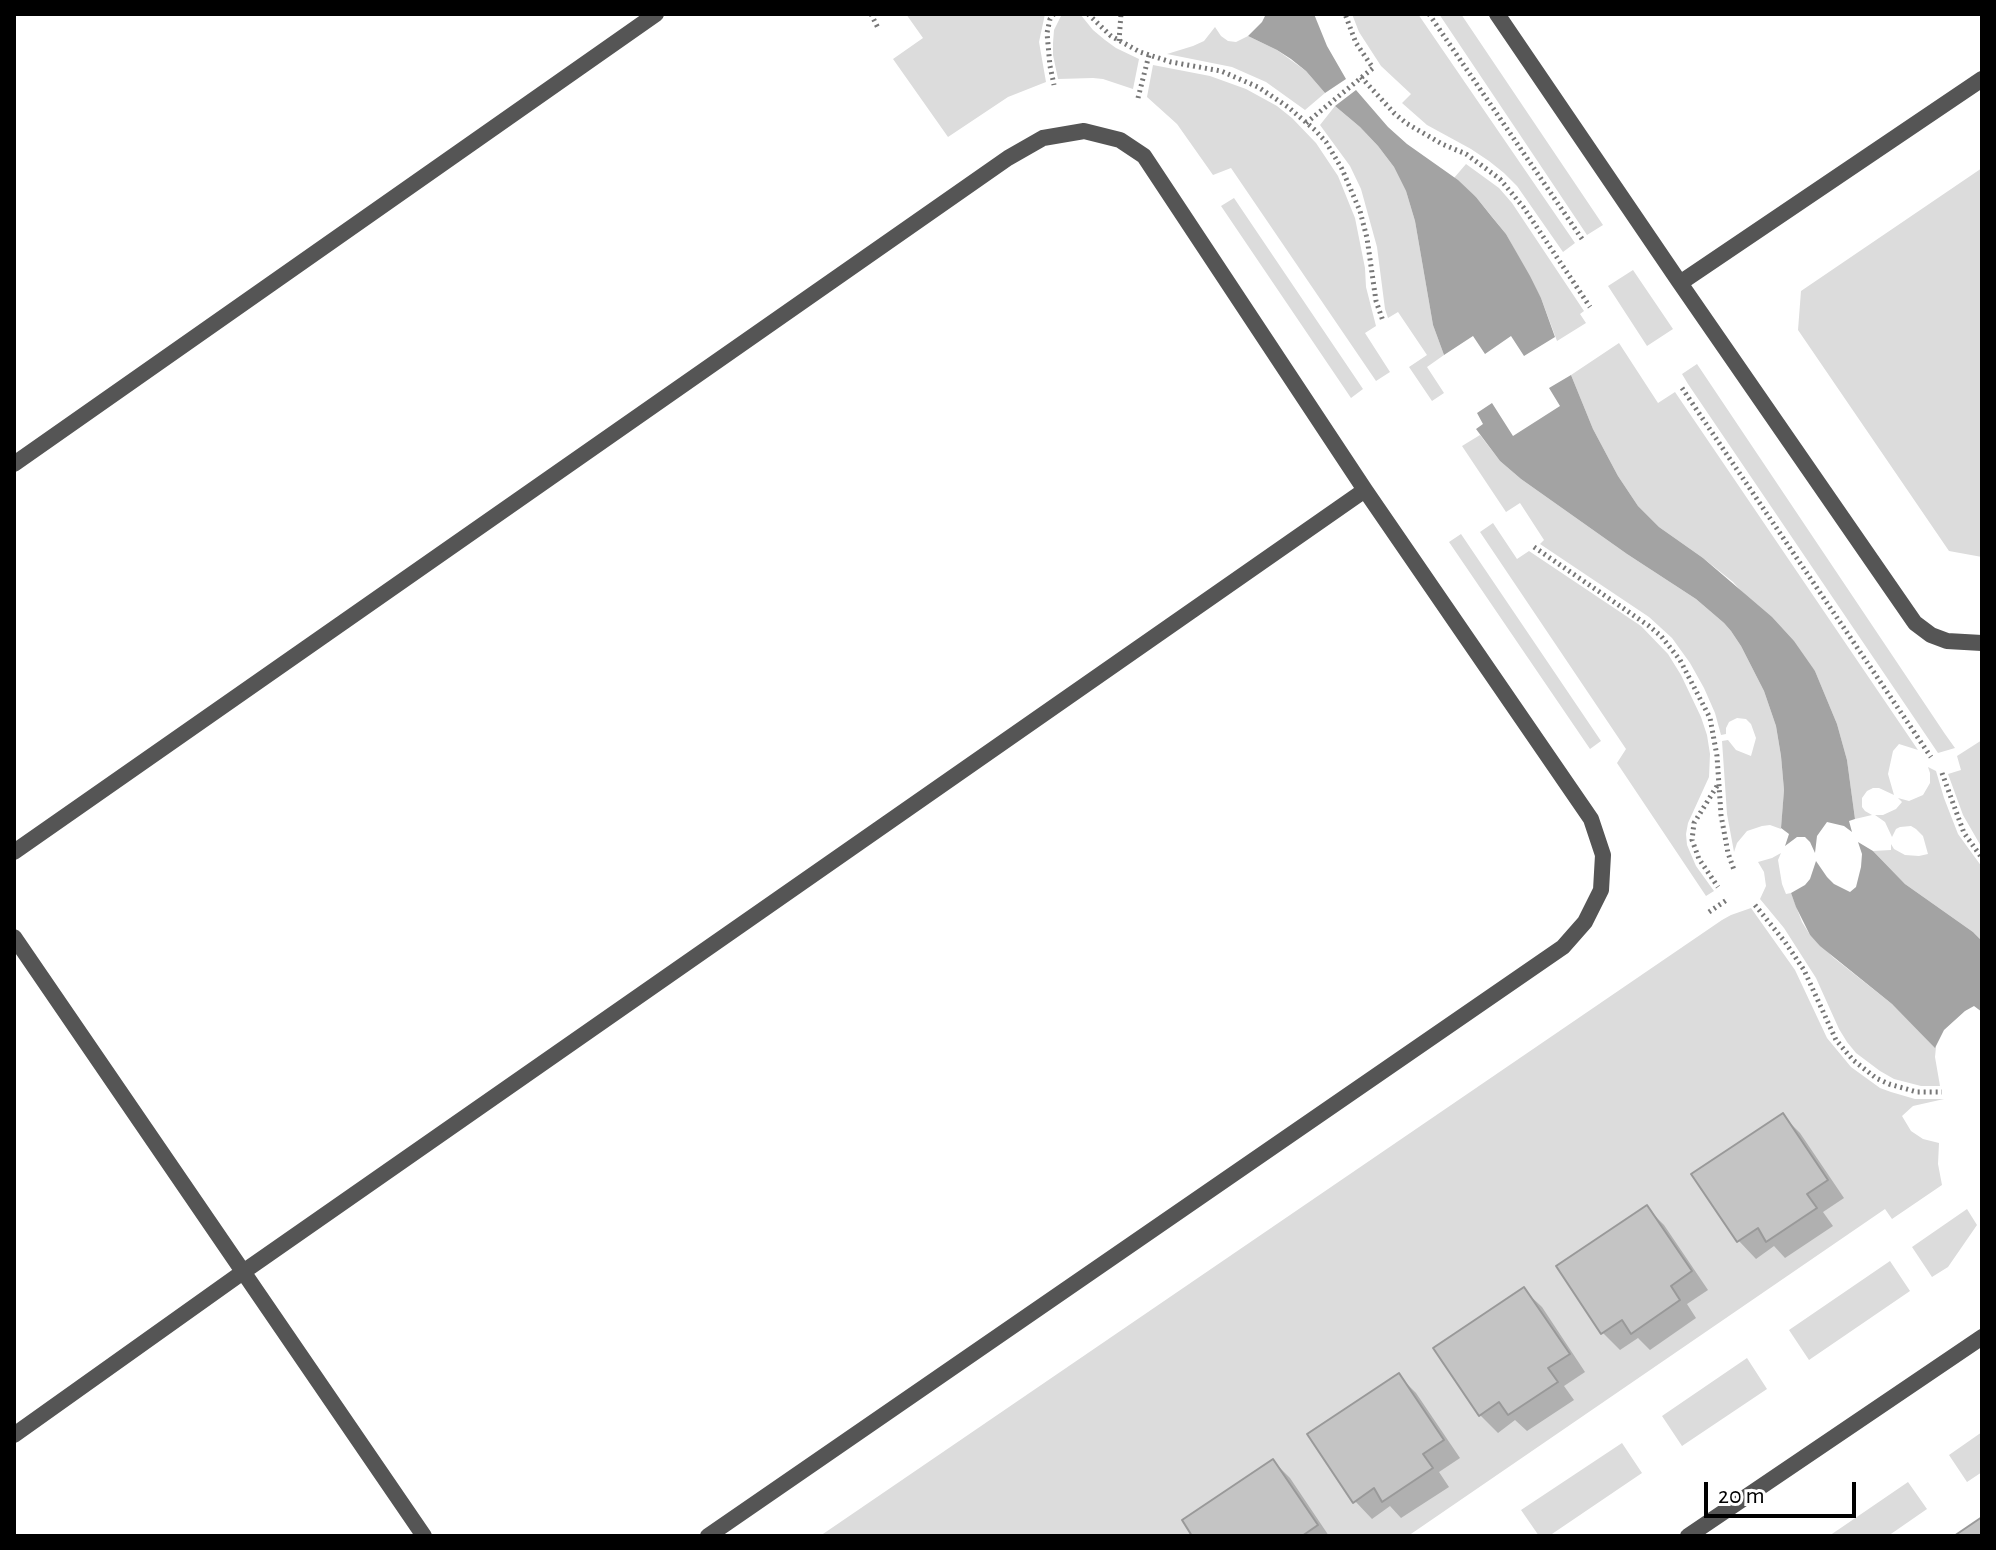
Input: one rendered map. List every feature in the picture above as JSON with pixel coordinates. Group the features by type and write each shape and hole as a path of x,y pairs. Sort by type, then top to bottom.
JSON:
{"street":[{"path":"14,464 656,14"},
{"path":"1497,14 1915,623 1931,635 1947,641 1982,643"},
{"path":"1680,283 1982,79"},
{"path":"14,852 1008,158 1043,138 1084,131 1120,140 1144,156 1365,490 1591,819 1603,855 1601,890 1585,922 1563,947 708,1536"},
{"path":"14,1435 1365,490"},
{"path":"14,937 424,1536"},
{"path":"1688,1536 1982,1337"}],"path":[{"path":"871,14 878,28"},
{"path":"1054,14 1047,33 1054,85"},
{"path":"1088,14 1111,36 1149,55 1221,71 1273,96 1326,142 1354,196 1364,226 1376,301 1383,321"},
{"path":"1119,41 1121,14"},
{"path":"1306,123 1373,68 1356,43 1345,14"},
{"path":"1429,14 1582,239"},
{"path":"1138,98 1149,55"},
{"path":"1361,77 1406,123 1477,162 1512,191 1590,307"},
{"path":"1682,388 1931,757"},
{"path":"1534,547 1649,626 1661,636 1690,677 1710,718 1721,815 1734,870"},
{"path":"1942,773 1964,833 1982,858"},
{"path":"1718,785 1694,823 1692,840 1699,859 1718,887"},
{"path":"1709,912 1728,899"},
{"path":"1755,905 1799,963 1836,1040 1853,1060 1889,1084 1917,1092 1942,1092"}],"shaded area":[{"path":"906,14 1045,14 1039,42 1046,82 1008,97 948,137 893,59 923,38"},
{"path":"1062,14 1080,14 1105,40 1139,59 1133,89 1103,79 1058,79 1053,43 1054,30"},
{"path":"1266,14 1314,14 1327,46 1346,79 1325,93 1291,59 1248,36"},
{"path":"1352,14 1418,14 1575,243 1563,252 1517,186 1504,173 1471,149 1427,125 1402,103 1411,94 1381,66 1359,32"},
{"path":"1439,14 1461,14 1603,225 1587,235"},
{"path":"1215,27 1228,41 1236,42 1248,36 1277,50 1306,71 1325,93 1305,110 1266,82 1232,67 1167,54 1204,41"},
{"path":"1153,65 1210,76 1246,89 1277,106 1316,143 1338,176 1355,218 1376,326 1365,333 1390,372 1376,381 1231,168 1213,175 1177,124 1147,97"},
{"path":"1356,90 1407,144 1458,180 1476,197 1506,234 1541,298 1555,337 1524,356 1511,336 1485,354 1473,336 1444,355 1433,325 1415,221 1406,191 1394,167 1378,146 1335,106"},
{"path":"1335,106 1378,146 1394,167 1406,191 1415,221 1433,325 1444,355 1427,367 1444,393 1432,401 1409,367 1427,355 1398,312 1388,318 1377,247 1361,189 1350,166 1320,125"},
{"path":"1466,164 1499,188 1512,203 1584,311 1580,314 1586,323 1557,341 1541,298 1506,234 1476,197 1454,178"},
{"path":"1982,168 1982,557 1949,551 1798,330 1801,291"},
{"path":"1234,198 1363,389 1351,398 1221,206"},
{"path":"1633,270 1673,329 1647,346 1608,286"},
{"path":"1619,343 1658,403 1675,392 1918,750 1899,744 1893,751 1888,774 1894,795 1873,788 1862,798 1862,807 1872,815 1855,819 1847,760 1837,724 1815,671 1733,582 1659,527 1638,506 1618,476 1593,429 1571,375"},
{"path":"1697,364 1955,748 1938,753 1688,384 1682,374"},
{"path":"1571,375 1593,429 1638,506 1659,527 1703,558 1772,617 1815,671 1837,724 1847,760 1855,819 1849,821 1852,832 1844,826 1827,822 1817,836 1815,853 1805,837 1797,837 1785,846 1789,834 1781,828 1784,790 1776,726 1764,691 1731,631 1696,599 1521,479 1500,461 1476,429 1483,424 1477,413 1492,403 1513,436 1560,406 1549,388"},
{"path":"1480,435 1500,461 1521,479 1696,599 1731,631 1764,691 1776,726 1784,790 1781,829 1770,825 1747,831 1734,852 1727,814 1722,741 1728,740 1736,750 1751,756 1756,738 1751,724 1746,719 1737,718 1729,722 1726,734 1721,735 1704,688 1672,638 1649,617 1540,544 1544,540 1520,503 1506,512 1462,446"},
{"path":"1493,523 1517,559 1529,551 1641,626 1668,654 1681,675 1701,717 1710,754 1709,777 1686,834 1696,866 1714,891 1706,896 1617,763 1626,749 1480,532"},
{"path":"1461,534 1601,741 1590,749 1449,542"},
{"path":"1982,740 1982,848 1963,815 1948,774 1961,770 1957,756"},
{"path":"1928,767 1936,771 1958,834 1982,867 1982,941 1905,884 1873,851 1891,850 1891,844 1905,855 1928,854 1923,836 1916,829 1900,827 1892,837 1885,822 1875,815 1896,809 1902,802 1898,798 1909,801 1923,795 1930,783"},
{"path":"1858,842 1873,851 1905,884 1982,941 1982,1012 1974,1006 1965,1011 1944,1030 1935,1048 1892,1004 1820,946 1810,935 1796,907 1791,893 1810,879 1816,861 1834,884 1850,892 1856,887 1862,854"},
{"path":"1781,853 1778,860 1782,884 1786,894 1791,893 1810,935 1892,1004 1936,1047 1940,1086 1921,1086 1894,1079 1856,1053 1847,1042 1816,978 1784,928 1760,899 1766,886 1764,872 1758,862"},
{"path":"1751,908 1795,970 1827,1038 1851,1067 1880,1088 1891,1092 1915,1099 1944,1099 1913,1106 1902,1116 1911,1131 1923,1139 1939,1143 1938,1164 1942,1185 1892,1219 1885,1209 1408,1536 820,1536 1722,920"},
{"path":"1967,1209 1977,1225 1948,1267 1932,1277 1912,1247"},
{"path":"1890,1261 1910,1291 1809,1360 1789,1330"},
{"path":"1747,1358 1767,1389 1682,1446 1662,1416"},
{"path":"1982,1432 1982,1472 1967,1482 1949,1455"},
{"path":"1622,1443 1642,1473 1549,1536 1539,1536 1521,1510"},
{"path":"1908,1482 1927,1509 1888,1536 1829,1536"}],"building":[{"path":"1783,1113 1828,1180 1807,1194 1817,1208 1766,1242 1758,1228 1737,1242 1691,1174"},
{"path":"1647,1205 1692,1271 1671,1286 1680,1300 1631,1334 1622,1320 1601,1334 1556,1266"},
{"path":"1524,1287 1570,1354 1548,1368 1558,1382 1508,1415 1499,1402 1479,1416 1433,1348"},
{"path":"1399,1373 1444,1440 1423,1454 1433,1468 1382,1502 1374,1488 1353,1503 1307,1434"},
{"path":"1273,1459 1318,1525 1302,1536 1192,1536 1182,1520"},
{"path":"1982,1517 1982,1536 1954,1536"}]}
